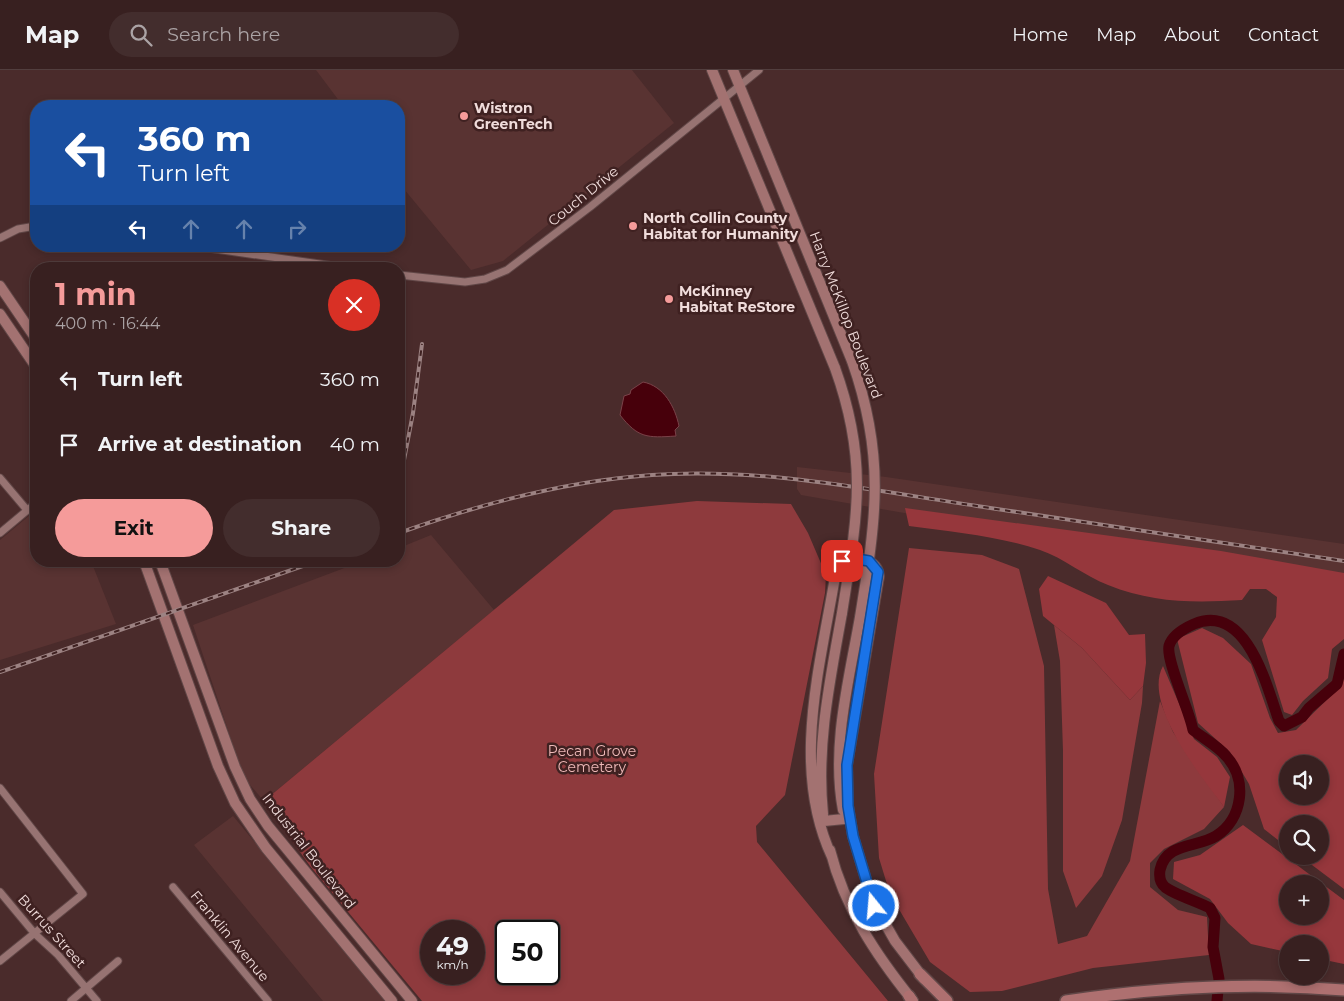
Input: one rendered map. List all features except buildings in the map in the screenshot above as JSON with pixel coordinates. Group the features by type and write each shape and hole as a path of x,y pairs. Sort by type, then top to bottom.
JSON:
{"main road":[{"path":"712,70 835,368 852,426 858,475 857,516 821,741 820,780 824,821 844,895 862,931 911,999"},
{"name":"Harry McKillop Boulevard","path":"733,70 852,361 866,406 875,463 873,536 840,735 840,778 844,819 850,847 872,903 895,941 942,1001"},
{"path":"0,286 30,330"},
{"path":"0,314 30,358"},
{"path":"832,856 823,838 815,806 811,767 811,736 836,571 842,561 851,558 869,561 876,567 879,576 847,765 848,806 853,836 872,903"},
{"name":"Industrial Boulevard","path":"146,567 223,779 243,817 266,848 352,950 392,1001"},
{"name":"Industrial Boulevard","path":"162,567 235,767 256,809 276,836 412,1001"},
{"path":"178,654 189,658 201,686 211,698 197,706"},
{"path":"824,821 844,819"},
{"path":"339,935 350,925"},
{"path":"352,950 363,941"},
{"path":"920,974 947,1001"},
{"path":"1066,1001 1129,992 1195,987 1312,987 1344,990"}],"street":[{"name":"Couch Drive","path":"405,276 465,282 490,278 507,270 590,207 759,70"},
{"path":"0,238 18,229 30,227"},
{"path":"236,252 306,262"},
{"path":"0,478 27,510"},
{"path":"0,533 30,508"},
{"path":"0,788 83,894 0,961"},
{"name":"Franklin Avenue","path":"173,887 268,1001"},
{"name":"Burrus Street","path":"0,892 35,934 58,955 97,1001"},
{"path":"71,1001 118,962"}],"shaded area":[{"path":"316,70 632,70 674,123 503,261 471,270 405,190 405,100 338,100"},
{"path":"643,382 657,388 667,398 675,412 679,426 675,430 676,436 658,437 644,435 626,423 620,415 624,396 630,394 631,390"},
{"path":"797,467 886,477 1344,544 1344,580 956,522 801,495 797,489"},
{"path":"905,508 1221,551 1344,573 1344,639 1332,649 1328,678 1303,701 1292,715 1284,712 1262,640 1276,617 1277,597 1266,589 1250,589 1242,600 1224,601 1174,600 1141,595 1108,585 1049,553 1024,545 975,535 909,526"},
{"path":"30,515 30,567 93,567 116,624 0,660 0,540"},
{"path":"431,535 494,610 264,801 244,778 193,625 347,567 405,567 405,546"},
{"path":"1048,576 1106,603 1129,635 1145,634 1146,663 1143,686 1130,700 1082,648 1043,616 1039,589"},
{"path":"1202,628 1223,638 1251,664 1270,718 1278,733 1296,730 1342,685 1344,678 1344,889 1329,878 1329,875 1325,875 1312,865 1329,865 1329,815 1279,815 1279,841 1264,829 1249,784 1230,752 1198,723 1177,639"},
{"path":"1163,666 1194,739 1217,757 1230,777 1224,807 1189,759 1167,719 1161,700 1159,682"},
{"path":"233,816 387,1001 323,1001 194,845"},
{"path":"1243,825 1279,852 1279,865 1297,865 1310,875 1279,875 1279,925 1329,925 1329,889 1344,900 1344,964 1329,961 1329,935 1279,935 1279,950 1251,944 1228,923 1210,899 1173,879 1174,862 1200,855"}],"green space":[{"name":"Pecan Grove Cemetery","path":"697,501 791,504 808,533 826,575 825,593 785,795 756,826 757,842 888,1001 422,1001 310,866 264,801 614,510"},
{"path":"909,548 982,555 1019,569 1044,666 1048,889 1058,944 1087,936 1130,861 1160,701 1173,732 1224,807 1204,829 1164,849 1150,863 1150,887 1178,910 1207,917 1209,955 1093,968 1002,991 970,992 930,962 890,894 879,858 874,774"},
{"path":"1054,625 1082,648 1130,700 1143,686 1142,703 1122,820 1102,876 1076,908 1063,871 1063,751 1060,661"}],"waterway":[{"path":"1217,1001 1219,979 1213,947 1215,918 1210,908 1165,887 1161,882 1160,870 1163,861 1175,850 1208,840 1225,829 1237,809 1240,787 1233,765 1223,752 1193,730 1174,674 1169,646 1176,635 1194,624 1212,620 1228,625 1241,636 1252,652 1261,670 1279,721 1284,726 1302,717 1309,708 1337,684 1344,654"}],"railway":[{"path":"405,455 413,413 422,344"},
{"path":"405,531 492,503 555,488 652,475 733,474 856,487 1344,561"},
{"path":"0,672 300,567"}],"place":[{"name":"Wistron GreenTech","path":"464,116"},
{"name":"North Collin County Habitat for Humanity","path":"633,226"},
{"name":"McKinney Habitat ReStore","path":"669,299"}],"route":[{"path":"842,561 851,558 869,561 874,564 878,572 847,765 848,806 853,836 874,906"}]}
